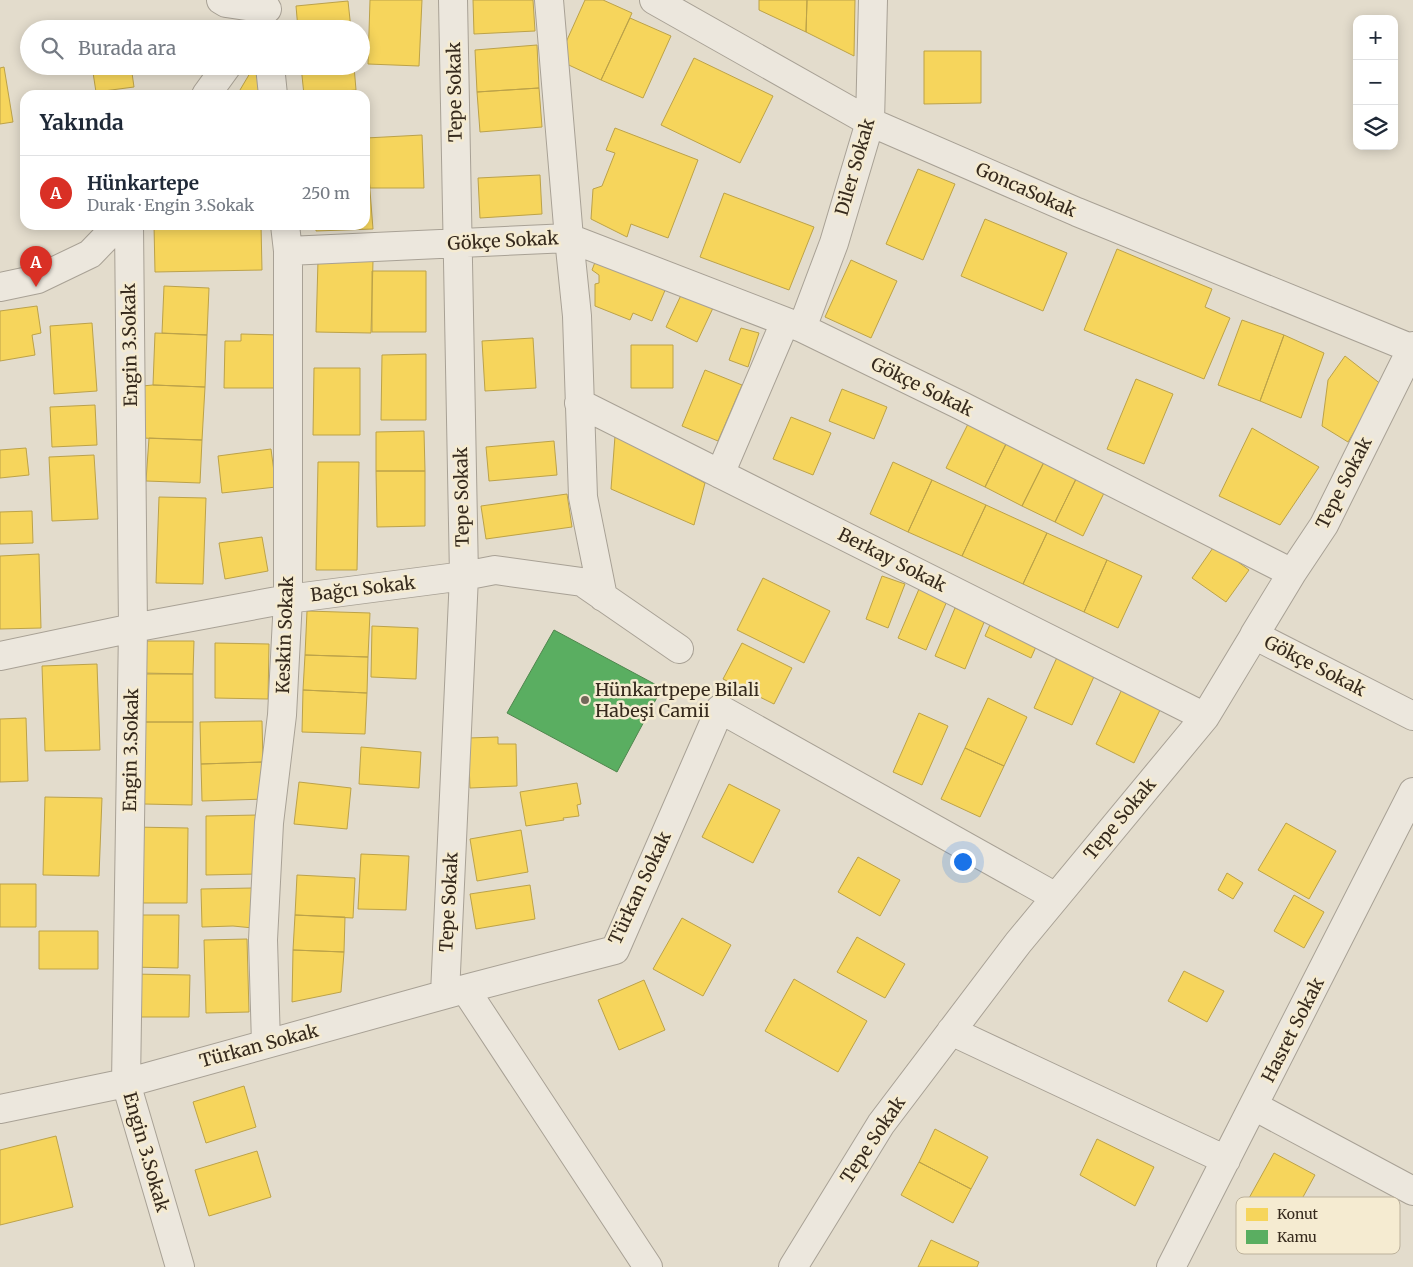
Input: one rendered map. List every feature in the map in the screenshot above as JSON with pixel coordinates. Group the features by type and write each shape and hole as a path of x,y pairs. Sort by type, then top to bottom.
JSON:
{"street":[{"path":"221,0 265,16"},
{"name":"Tepe Sokak","path":"453,0 464,576 455,992"},
{"path":"549,0 577,316 583,497 603,598"},
{"name":"GoncaSokak","path":"654,0 870,122 1077,212 1413,348"},
{"name":"Diler Sokak","path":"720,474 834,242 870,122 873,0"},
{"path":"210,90 220,75"},
{"path":"271,75 272,90"},
{"path":"0,287 38,279 90,254 113,230"},
{"name":"Engin 3.Sokak","path":"129,230 132,628 126,1083 180,1267"},
{"name":"Gökçe Sokak","path":"286,238 458,244 569,238 794,325 960,405 1292,573 1254,635 1413,716"},
{"name":"Keskin Sokak","path":"266,1044 263,940 269,823 282,715 288,599 286,238"},
{"name":"Tepe Sokak","path":"793,1267 880,1124 1018,943 1205,717 1292,573 1324,525 1413,348"},
{"name":"Berkay Sokak","path":"579,403 1205,717"},
{"name":"Bağcı Sokak","path":"0,656 132,628 288,599 464,576 495,570 582,582 679,650"},
{"name":"Türkan Sokak","path":"0,1109 126,1083 615,950 720,709 1056,896"},
{"name":"Hasret Sokak","path":"1171,1267 1413,792"},
{"path":"455,992 648,1267"},
{"path":"951,1032 1226,1160"},
{"path":"1254,1106 1413,1192"}],"building: Konut":[{"path":"370,0 422,0 419,66 370,64"},
{"path":"473,0 533,0 535,31 474,34"},
{"path":"585,0 603,0 632,13 601,80 558,60"},
{"path":"759,0 807,0 806,32 759,10"},
{"path":"807,0 855,0 854,56 806,32"},
{"path":"348,1 350,20 297,20 296,6"},
{"path":"630,18 671,36 643,98 601,80"},
{"path":"537,45 539,88 477,92 475,50"},
{"path":"924,51 981,51 981,103 924,104"},
{"path":"694,58 773,96 740,163 661,125"},
{"path":"4,67 13,122 0,124 0,68"},
{"path":"93,75 132,75 134,87 96,90"},
{"path":"249,75 264,75 264,90 240,90"},
{"path":"302,75 355,75 356,90 303,90"},
{"path":"539,88 542,127 480,132 477,92"},
{"path":"615,128 698,160 668,238 631,224 627,237 591,219 593,189 602,186 615,153 606,150"},
{"path":"422,135 424,188 370,188 370,138"},
{"path":"918,169 955,184 923,260 886,244"},
{"path":"540,175 542,214 480,218 478,178"},
{"path":"370,191 373,229 370,229"},
{"path":"724,193 814,227 789,290 700,257"},
{"path":"985,219 1067,253 1043,311 961,276"},
{"path":"154,230 261,230 262,270 155,272"},
{"path":"1117,249 1212,289 1205,307 1230,318 1204,379 1084,330"},
{"path":"597,257 666,288 652,321 633,313 630,320 595,306 595,284 599,283 599,275 592,270"},
{"path":"318,260 373,261 371,333 316,332"},
{"path":"851,260 897,281 871,338 825,317"},
{"path":"372,271 426,271 426,332 372,332"},
{"path":"164,286 209,288 207,335 162,333"},
{"path":"682,293 713,308 697,342 666,327"},
{"path":"37,306 41,333 32,335 35,355 0,361 0,311"},
{"path":"1242,320 1284,335 1260,401 1218,385"},
{"path":"92,323 97,391 54,394 50,326"},
{"path":"741,328 759,333 748,367 729,360"},
{"path":"155,333 207,335 205,387 153,385"},
{"path":"241,334 279,335 278,388 224,388 225,341 241,341"},
{"path":"1284,335 1324,353 1301,418 1260,401"},
{"path":"533,338 536,388 485,391 482,341"},
{"path":"631,345 673,345 673,388 631,388"},
{"path":"426,354 426,420 381,420 382,355"},
{"path":"1345,356 1382,385 1348,442 1322,426 1328,380"},
{"path":"314,368 360,368 360,435 313,435"},
{"path":"705,370 742,385 718,441 682,426"},
{"path":"1136,379 1173,394 1144,464 1107,449"},
{"path":"142,386 205,387 202,440 141,438"},
{"path":"842,389 887,407 874,439 829,421"},
{"path":"95,405 97,445 52,447 50,407"},
{"path":"791,417 831,433 813,475 773,459"},
{"path":"968,424 1006,444 985,487 946,468"},
{"path":"1252,428 1319,467 1280,525 1219,496"},
{"path":"424,431 425,471 376,471 376,432"},
{"path":"615,436 705,483 694,525 611,489"},
{"path":"149,438 202,440 200,483 146,481"},
{"path":"554,441 557,475 489,481 486,447"},
{"path":"1006,444 1044,462 1022,506 985,487"},
{"path":"26,448 29,475 0,478 0,450"},
{"path":"271,449 276,487 222,493 218,456"},
{"path":"94,455 98,519 52,521 49,457"},
{"path":"318,462 359,462 357,570 316,570"},
{"path":"893,462 932,480 908,532 870,514"},
{"path":"1044,462 1076,479 1055,522 1022,506"},
{"path":"376,471 425,471 425,526 377,527"},
{"path":"1076,479 1104,493 1083,536 1055,522"},
{"path":"932,480 986,505 962,556 908,532"},
{"path":"567,494 572,527 486,539 481,506"},
{"path":"159,497 206,498 203,584 156,583"},
{"path":"986,505 1047,533 1023,584 962,556"},
{"path":"32,511 33,543 0,544 0,512"},
{"path":"1047,533 1107,560 1084,612 1023,584"},
{"path":"262,537 268,571 225,579 219,543"},
{"path":"1215,545 1249,570 1226,602 1192,578"},
{"path":"39,554 41,628 0,629 0,556"},
{"path":"1107,560 1142,576 1118,628 1084,612"},
{"path":"882,576 905,584 888,628 866,619"},
{"path":"763,578 830,611 804,663 737,630"},
{"path":"919,589 947,601 926,650 898,638"},
{"path":"955,608 985,620 965,669 935,656"},
{"path":"307,611 370,613 368,657 305,655"},
{"path":"993,618 1039,640 1031,658 985,636"},
{"path":"372,626 418,628 416,679 371,677"},
{"path":"142,641 194,641 193,674 141,673"},
{"path":"215,643 269,644 268,699 215,698"},
{"path":"742,643 792,668 774,704 723,679"},
{"path":"1059,653 1097,670 1072,725 1034,708"},
{"path":"305,655 368,657 367,693 303,690"},
{"path":"97,664 100,750 45,751 42,666"},
{"path":"145,674 193,674 193,722 144,722"},
{"path":"1123,687 1162,706 1134,763 1096,744"},
{"path":"303,690 367,693 365,734 302,732"},
{"path":"988,698 1027,717 1004,766 965,748"},
{"path":"919,713 948,726 922,785 893,772"},
{"path":"26,718 28,781 0,782 0,719"},
{"path":"262,721 263,762 201,764 200,722"},
{"path":"144,722 193,722 192,805 144,804"},
{"path":"498,737 498,744 516,744 517,786 470,788 468,738"},
{"path":"361,747 421,752 419,788 359,784"},
{"path":"965,748 1004,766 980,817 941,799"},
{"path":"264,762 266,799 202,801 201,764"},
{"path":"299,782 351,788 347,829 294,824"},
{"path":"577,783 581,804 577,805 579,816 526,826 520,792"},
{"path":"729,784 780,810 753,863 702,837"},
{"path":"45,797 102,798 99,876 43,875"},
{"path":"258,815 258,874 206,875 206,816"},
{"path":"1286,823 1336,851 1309,899 1258,870"},
{"path":"133,827 188,828 187,903 132,903"},
{"path":"521,830 528,872 477,881 470,839"},
{"path":"361,854 409,856 406,910 358,909"},
{"path":"858,857 900,880 880,916 838,892"},
{"path":"1227,873 1243,883 1233,899 1218,890"},
{"path":"297,875 355,878 353,918 295,915"},
{"path":"0,884 36,884 36,927 0,927"},
{"path":"530,885 535,919 476,929 470,894"},
{"path":"252,888 253,928 233,926 202,927 201,889"},
{"path":"1294,895 1324,912 1304,948 1274,931"},
{"path":"131,915 179,915 178,968 130,967"},
{"path":"295,915 345,917 344,952 293,950"},
{"path":"682,918 731,945 703,996 653,969"},
{"path":"39,931 98,931 98,969 39,969"},
{"path":"857,937 905,964 885,998 837,972"},
{"path":"247,939 249,1012 206,1013 204,940"},
{"path":"293,950 344,952 341,992 292,1002"},
{"path":"1184,971 1224,991 1207,1022 1168,1001"},
{"path":"131,974 190,975 189,1017 130,1017"},
{"path":"794,979 867,1021 838,1072 765,1031"},
{"path":"644,980 665,1030 619,1050 598,1000"},
{"path":"244,1086 256,1127 206,1143 193,1102"},
{"path":"935,1129 988,1157 971,1189 919,1162"},
{"path":"56,1136 73,1207 0,1225 0,1150"},
{"path":"1097,1139 1154,1167 1135,1206 1080,1175"},
{"path":"257,1151 271,1197 209,1216 195,1170"},
{"path":"1274,1153 1315,1175 1303,1197 1250,1197"},
{"path":"919,1162 971,1189 953,1223 901,1195"},
{"path":"931,1240 979,1262 977,1267 918,1267"}],"building: Kamu":[{"name":"Hünkartpepe Bilali Habeşi Camii","path":"554,630 662,688 617,772 507,713"}],"place":[{"name":"Hünkartepe","path":"36,287"},
{"name":"Hünkartpepe Bilali Habeşi Camii","path":"585,700"}]}
